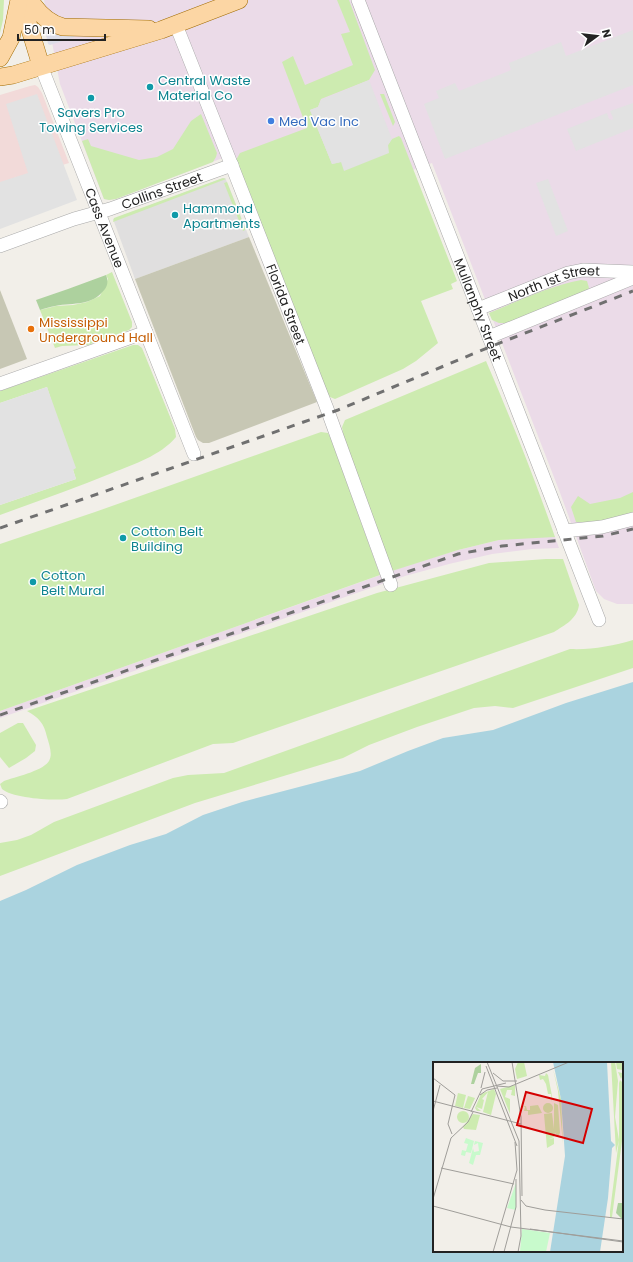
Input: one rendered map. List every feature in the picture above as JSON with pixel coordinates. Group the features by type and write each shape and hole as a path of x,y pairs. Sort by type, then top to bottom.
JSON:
{"main road":[{"path":"0,58 11,38 19,0"},
{"name":"Cass Avenue","path":"24,0 30,31 41,66"},
{"path":"30,0 42,16 50,22 63,27 168,27"},
{"path":"2,78 168,27 239,0"}],"street":[{"name":"Mullanphy Street","path":"358,0 599,620"},
{"name":"Florida Street","path":"168,27 232,165 329,413 391,585"},
{"name":"Cass Avenue","path":"41,66 194,454"},
{"name":"Collins Street","path":"0,246 232,165"},
{"name":"North 1st Street","path":"478,309 568,273 583,270 633,272"},
{"name":"North 1st Street","path":"489,337 633,278"},
{"path":"0,384 146,332"},
{"path":"564,531 602,527 633,519"}],"shaded area":[{"path":"44,0 633,0 633,604 617,604 604,599 596,591 559,490 432,163 262,225 233,154 116,199 104,199 60,84"},
{"path":"45,30 58,35 75,37 50,45 48,44"},
{"path":"633,30 633,85 445,159 424,104 439,98 436,91 455,83 459,91 511,70 509,63 561,42 566,56"},
{"path":"369,80 392,139 388,145 389,153 344,171 341,162 332,164 310,110 318,107 321,100"},
{"path":"35,85 42,93 69,163 0,184 0,95"},
{"path":"37,94 77,200 0,229 0,182 28,173 6,104"},
{"path":"633,103 633,128 576,151 567,129 607,113 609,119 612,120 613,118 610,111"},
{"path":"225,178 227,182 249,237 135,279 113,219"},
{"path":"548,179 568,231 556,236 536,183"},
{"path":"249,237 317,402 209,443 203,443 196,437 135,279"},
{"path":"0,290 27,359 0,369"},
{"path":"47,387 76,468 73,470 76,479 0,505 0,403"},
{"path":"529,537 555,537 559,548 532,549 492,554 405,576 0,718 0,711 414,563 499,540"}],"green space":[{"path":"0,0 4,0 3,20 0,33"},
{"path":"337,0 349,0 375,70 369,80 321,99 318,107 310,110 332,164 388,145 392,139 399,136 457,281 451,284 453,289 421,301 438,343 416,361 403,369 335,399 330,397 326,391 236,160 240,153 307,128 282,62 293,56 305,85 353,65 341,34 350,32"},
{"path":"380,94 384,94 395,122 393,126"},
{"path":"201,114 217,153 213,162 116,199 104,199 82,141 88,139 91,146 139,160 157,157 173,149 191,121"},
{"path":"223,178 226,179 113,222 114,218"},
{"path":"227,182 245,228 243,231 224,183"},
{"path":"112,272 132,322 132,327 129,330 88,345 62,346 55,348 40,310 56,306 87,302 100,296 108,279 106,275"},
{"path":"106,275 106,287 100,295 94,299 82,303 55,306 40,310 36,300"},
{"path":"581,280 587,281 589,288 586,292 508,323 499,323 492,320 489,313 546,290"},
{"path":"133,345 138,345 142,348 175,429 176,437 170,444 138,463 0,515 0,505 76,479 47,387 0,403 0,391"},
{"path":"486,361 522,448 555,537 499,540 458,550 392,571 344,438 342,427 345,420"},
{"path":"321,432 328,433 331,439 380,575 0,711 0,544"},
{"path":"633,492 633,513 600,522 576,522 571,507 578,496 590,504 620,498"},
{"path":"563,559 579,605 573,618 554,632 233,743 213,744 67,799 52,800 23,797 14,795 2,789 0,784 4,781 41,768 46,765 51,755 43,724 27,711 377,593 489,563"},
{"path":"633,640 633,668 513,708 495,706 474,708 369,745 343,758 195,803 0,876 0,843 17,840 31,835 54,822 173,778 188,775 224,773 570,649 602,647"},
{"path":"18,723 23,723 36,745 35,751 9,768 0,757 0,733"}],"water":[{"path":"633,682 633,1262 0,1262 0,901 77,865 130,845 166,834 203,815 242,802 360,771 443,738 493,730 566,703"}],"railway":[{"path":"0,528 338,410 492,346 633,291"},
{"path":"0,715 458,554 502,546 603,536 633,529"}],"place":[{"name":"Central Waste Material Co","path":"150,87"},
{"name":"Savers Pro Towing Services","path":"91,98"},
{"name":"Med Vac Inc","path":"271,121"},
{"name":"Hammond Apartments","path":"175,215"},
{"name":"Mississippi Underground Hall","path":"31,329"},
{"name":"Cotton Belt Building","path":"123,538"},
{"name":"Cotton Belt Mural","path":"33,582"}]}
